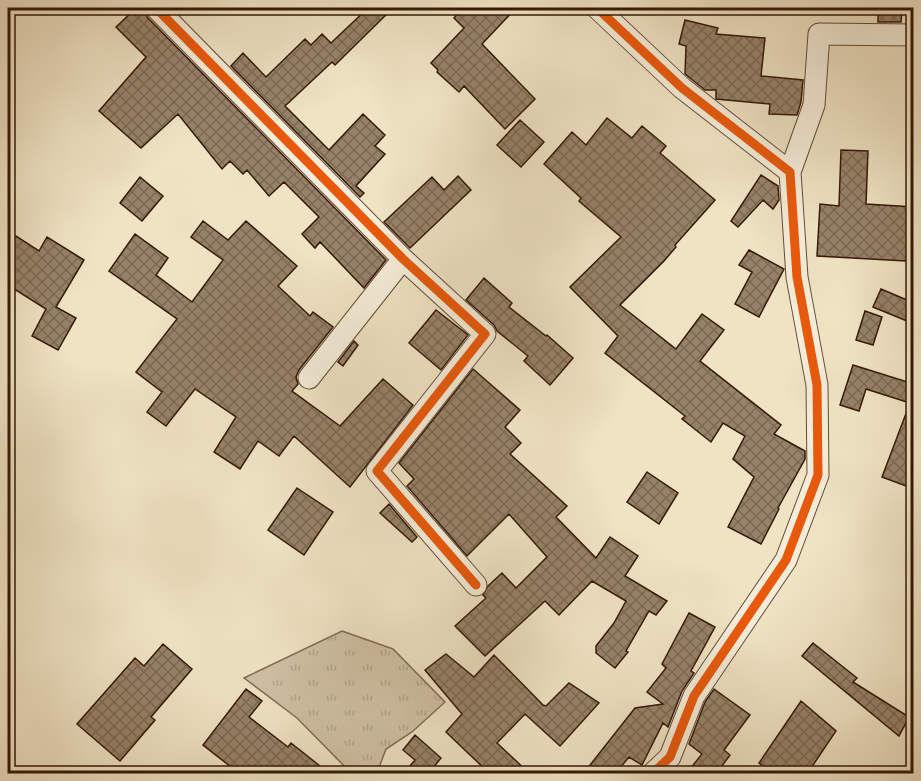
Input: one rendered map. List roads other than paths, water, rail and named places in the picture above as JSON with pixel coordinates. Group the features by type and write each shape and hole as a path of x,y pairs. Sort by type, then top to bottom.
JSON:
{"street":[{"path":"156,8 403,259 485,334 377,471 477,585"},
{"path":"597,8 682,88 790,172"},
{"path":"652,774 670,757 694,696 786,560 818,475 817,385 797,277 790,172 814,105 819,34 914,35"},
{"path":"309,378 403,259"}]}
